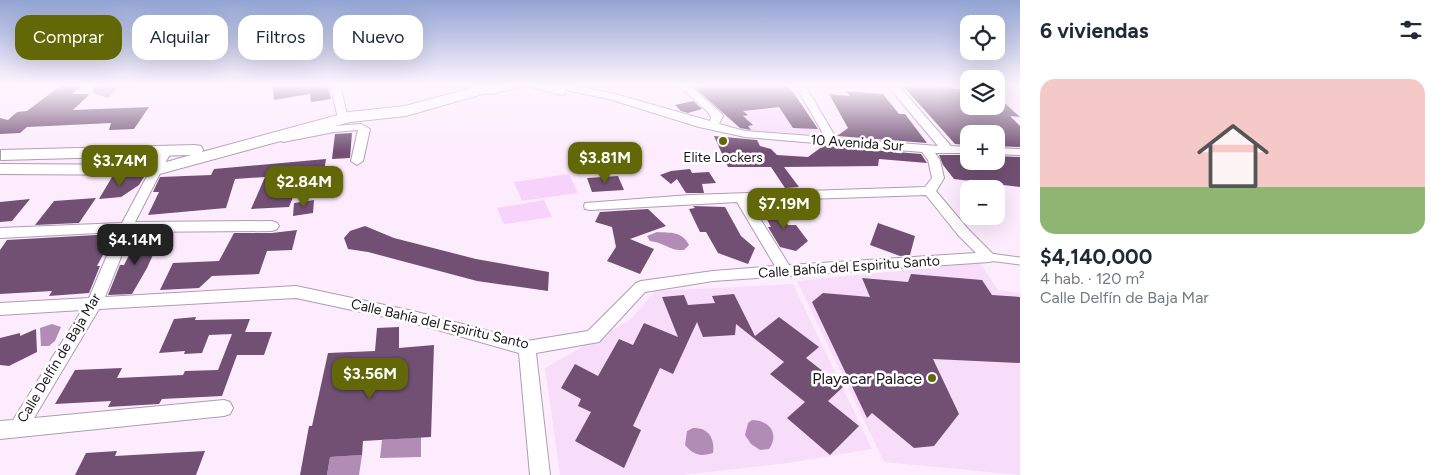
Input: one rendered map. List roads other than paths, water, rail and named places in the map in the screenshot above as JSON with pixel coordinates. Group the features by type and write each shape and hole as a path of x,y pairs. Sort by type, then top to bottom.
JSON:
{"main road":[{"path":"0,155 191,151 365,107"},
{"path":"0,168 156,170 241,147 342,113 406,111 418,107"}],"street":[{"path":"340,107 342,113"},
{"path":"631,107 690,124 708,125 715,123 716,117 712,111"},
{"path":"648,107 708,125"},
{"path":"708,107 745,134"},
{"path":"812,107 833,142"},
{"path":"910,107 947,149"},
{"name":"10 Avenida Sur","path":"708,125 745,134 926,149 960,150"},
{"path":"241,147 334,129 361,127 364,129 358,161"},
{"path":"926,149 934,160 938,178 929,191"},
{"path":"1005,151 1020,152"},
{"name":"Calle Delfín de Baja Mar","path":"9,429 94,304 126,226 165,152"},
{"path":"590,206 929,191"},
{"path":"929,191 963,232 989,258"},
{"path":"742,198 786,272"},
{"path":"0,233 126,226 272,226"},
{"name":"Calle Bahía del Espiritu Santo","path":"0,309 296,292 413,317 527,348 593,337 640,287 713,276 989,258"},
{"path":"527,348 540,475"},
{"path":"9,429 224,408"}],"lane":[{"path":"989,258 1020,261"}],"place":[{"name":"Elite Lockers","path":"723,141"},
{"name":"Playacar Palace","path":"932,378"}]}
